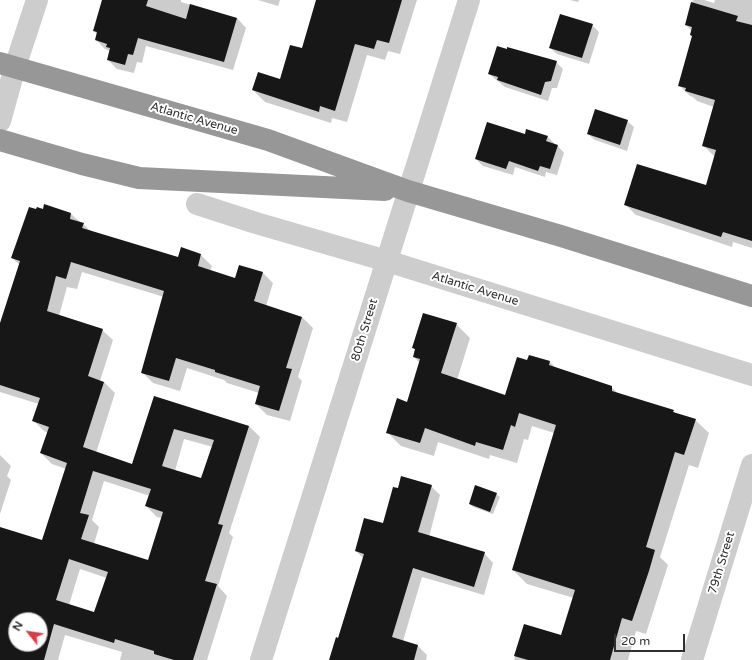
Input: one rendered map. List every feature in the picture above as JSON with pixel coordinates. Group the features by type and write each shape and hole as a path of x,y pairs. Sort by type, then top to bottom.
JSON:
{"highway":[{"name":"Atlantic Avenue","path":"7,65 268,140 408,192 561,236 752,296"},
{"name":"Atlantic Avenue","path":"0,140 82,164 139,178 408,192"}],"street":[{"path":"0,121 7,65 37,0"},
{"name":"80th Street","path":"261,660 469,0"},
{"name":"Atlantic Avenue","path":"197,204 256,223 387,261 752,375"},
{"name":"79th Street","path":"692,660 752,465"}],"building":[{"path":"102,0 148,0 146,6 186,19 190,4 237,18 224,62 138,38 133,55 128,54 125,65 107,60 110,48 106,47 107,44 95,40 97,32 93,31"},
{"path":"316,0 402,0 389,43 377,40 374,49 355,44 335,111 320,106 319,112 252,90 258,72 280,79 290,45 302,48"},
{"path":"691,2 738,16 736,21 752,25 752,241 723,232 721,237 624,205 637,164 706,185 716,150 702,146 715,100 685,91 686,88 678,86 692,36 690,35 692,27 685,25"},
{"path":"560,14 593,24 582,58 549,48"},
{"path":"497,46 507,49 507,47 557,61 551,81 545,82 541,95 497,80 498,77 488,74"},
{"path":"595,109 628,120 620,145 587,134"},
{"path":"487,122 525,134 526,129 548,136 546,141 558,145 550,169 540,166 538,171 509,161 506,169 475,159"},
{"path":"44,204 71,213 70,219 84,223 82,228 178,257 181,247 201,254 198,266 235,278 239,265 263,272 254,301 302,317 286,368 292,369 279,411 255,404 260,386 176,358 169,381 141,373 164,291 71,262 66,279 56,276 47,311 103,329 88,376 104,382 83,447 132,464 154,396 249,426 218,524 223,525 205,581 217,584 193,660 174,660 154,654 154,651 115,639 114,643 54,624 48,646 48,612 8,612 8,652 46,652 44,660 0,660 0,527 42,540 67,463 40,453 49,427 32,421 40,398 0,385 0,323 20,261 11,258 29,207 36,209 37,207 43,209","holes":["174,429 214,440 201,478 162,466","93,471 151,489 145,506 163,512 148,560 81,539 89,515 80,513","69,559 108,572 94,612 56,600"]},
{"path":"423,313 457,323 441,373 505,395 517,357 527,360 529,355 550,361 549,365 612,386 612,391 674,410 673,412 696,419 684,455 675,452 646,547 655,550 649,571 632,621 622,618 610,660 528,660 514,656 524,624 561,635 575,590 512,570 556,425 519,413 515,427 511,425 503,450 476,442 475,446 425,428 420,443 386,433 397,398 407,402 420,359 413,357 415,349 412,348"},
{"path":"401,476 432,485 418,532 485,552 474,587 413,568 392,637 418,645 414,660 329,660 336,637 338,638 364,554 355,551 364,518 383,523 393,487 398,488"},
{"path":"475,485 497,493 490,512 469,504"}]}
